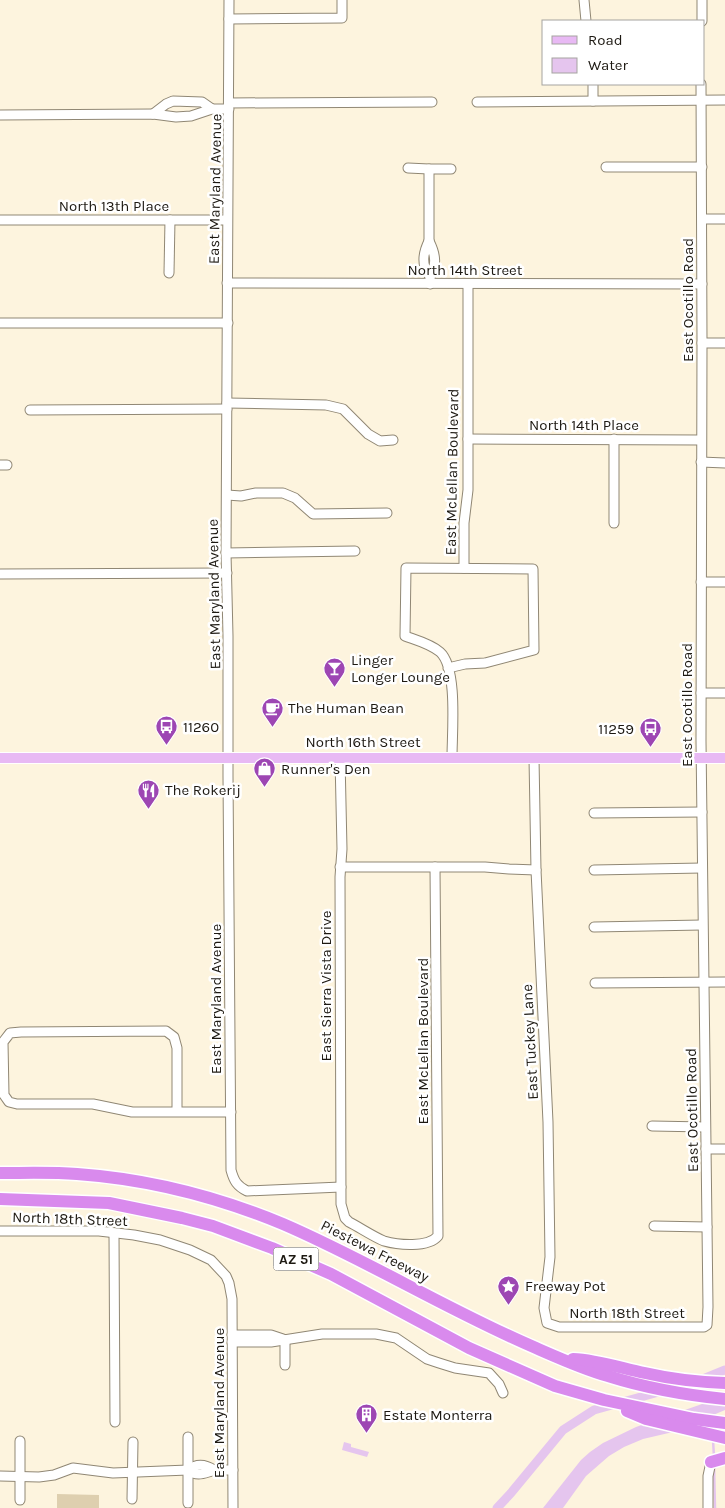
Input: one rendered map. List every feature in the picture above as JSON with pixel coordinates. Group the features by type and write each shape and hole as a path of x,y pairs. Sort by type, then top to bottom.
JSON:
{"highway":[{"name":"Piestewa Freeway","path":"0,1173 76,1174 118,1178 158,1185 217,1201 282,1224 338,1250 505,1335 560,1359 607,1376 674,1392 725,1399"},
{"name":"AZ 51","path":"0,1199 109,1203 213,1226 272,1248 331,1274 468,1348 533,1377 570,1391 604,1400 694,1419 725,1423"},
{"path":"560,1359 588,1360 684,1380 725,1383"},
{"path":"604,1400 646,1419 725,1438"},
{"path":"711,1462 725,1458"}],"main road":[{"name":"North 16th Street","path":"0,758 725,758"}],"street":[{"name":"East Maryland Avenue","path":"229,0 226,553 231,1170 233,1179 238,1186 247,1191 341,1188"},
{"path":"229,19 342,18 342,0"},
{"path":"584,0 586,20"},
{"path":"702,0 702,20"},
{"path":"593,85 593,101"},
{"name":"East Ocotillo Road","path":"701,85 701,758 707,1326"},
{"path":"477,102 725,100"},
{"path":"153,114 173,101 202,102 212,108"},
{"path":"0,115 153,114 176,117 191,116 212,108 229,106 432,102"},
{"path":"606,167 702,167"},
{"path":"408,168 451,169"},
{"path":"429,169 429,241 434,251 429,258 434,268 429,279"},
{"path":"702,219 725,219"},
{"name":"North 13th Place","path":"0,220 227,220"},
{"path":"169,273 170,220"},
{"name":"North 14th Street","path":"228,283 429,279 468,284 702,284"},
{"name":"East McLellan Boulevard","path":"452,757 452,683 445,658 440,652 405,636 406,568 464,568 465,518 468,490 468,284"},
{"path":"0,323 228,323"},
{"path":"702,343 725,343"},
{"path":"30,410 326,405 343,410 368,434 380,441 393,440"},
{"name":"North 14th Place","path":"468,439 701,440"},
{"path":"614,439 614,522"},
{"path":"702,462 725,462"},
{"path":"226,495 241,496 256,493 283,493 295,498 313,514 387,513"},
{"path":"226,553 355,551"},
{"path":"448,668 465,664 485,663 534,650 534,569 464,568"},
{"path":"0,574 227,573"},
{"path":"701,582 725,582"},
{"path":"701,693 725,693"},
{"name":"East Sierra Vista Drive","path":"340,758 342,849 340,867 341,1188 343,1214"},
{"name":"East Tuckey Lane","path":"534,758 536,870 548,1122 550,1257 544,1308 547,1323"},
{"path":"594,814 702,812"},
{"name":"East McLellan Boulevard","path":"343,1214 349,1222 383,1240 400,1244 423,1244 435,1240 438,1236 435,866"},
{"path":"340,867 486,866 509,870 536,870"},
{"path":"594,870 702,868"},
{"path":"594,928 702,925"},
{"path":"595,983 725,982"},
{"path":"177,1112 177,1048 174,1037 166,1031 21,1032 10,1033 3,1042 4,1095 9,1102 17,1104 93,1104 132,1112 177,1112 231,1112"},
{"path":"652,1126 705,1127"},
{"path":"706,1149 725,1149"},
{"path":"654,1226 706,1227"},
{"name":"North 18th Street","path":"0,1231 99,1231 146,1237 190,1250 211,1260 221,1270"},
{"path":"114,1233 115,1422"},
{"name":"East Maryland Avenue","path":"221,1270 229,1283 231,1291 233,1508"},
{"name":"North 18th Street","path":"547,1323 559,1326 707,1326"},
{"path":"232,1338 293,1340 322,1334 376,1334 389,1336 396,1338 438,1363 455,1368 489,1373 499,1384 503,1393"},
{"path":"285,1340 285,1365"},
{"path":"188,1437 188,1503"},
{"path":"20,1441 20,1500"},
{"path":"132,1499 133,1442"},
{"path":"708,1508 708,1476 711,1462"},
{"path":"0,1476 39,1477 54,1475 73,1468 113,1473 188,1470 194,1474 207,1474 214,1470 233,1470"}],"shaded area":[{"path":"57,1494 99,1495 99,1508 57,1508"}],"water":[{"path":"725,1396 725,1410 673,1432 643,1439 624,1447 609,1456 586,1476 563,1508 543,1508 581,1460 603,1443 636,1427"},
{"path":"344,1442 351,1444 351,1447 369,1452 367,1457 342,1450"}],"waterway":[{"path":"703,1379 725,1370"},
{"path":"497,1508 563,1430 594,1410 691,1383"},
{"path":"713,1440 714,1457"},
{"path":"714,1465 715,1508"}],"place":[{"name":"Linger Longer Lounge","path":"335,688"},
{"name":"The Human Bean","path":"272,727"},
{"name":"11260","path":"167,746"},
{"name":"11259","path":"650,748"},
{"name":"Runner's Den","path":"265,788"},
{"name":"The Rokerij","path":"149,809"},
{"name":"Freeway Pot","path":"509,1305"},
{"name":"Estate Monterra","path":"367,1434"}]}
